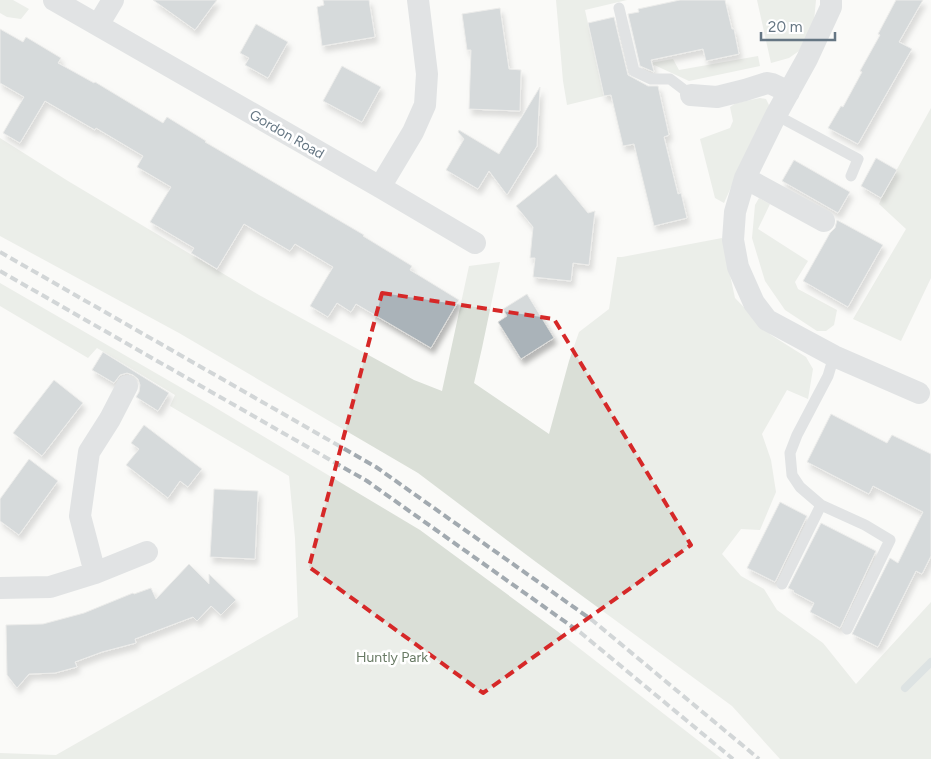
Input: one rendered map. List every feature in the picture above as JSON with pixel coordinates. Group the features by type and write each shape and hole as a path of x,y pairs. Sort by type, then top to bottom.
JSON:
{"street":[{"name":"Gordon Road","path":"54,0 380,187 475,244"},
{"path":"98,25 113,0"},
{"path":"380,187 413,132 425,105 427,74 418,0"},
{"path":"831,0 831,7 806,59 745,178 734,212 733,240 738,267 754,303 768,320 834,356 919,393"},
{"path":"691,95 717,97 767,83 788,92"},
{"path":"745,178 824,221"},
{"path":"95,574 80,516 89,452 110,419 127,386"},
{"path":"0,588 50,587 95,574 147,552"}],"lane":[{"path":"619,8 634,71 651,79 670,79 691,95"},
{"path":"776,115 858,159 851,176"},
{"path":"834,356 828,376 797,435 790,453 792,475 800,487 821,505 866,526 890,540 847,629"},
{"path":"782,584 821,505"}],"highlighted area":[{"path":"382,293 554,319 691,545 483,693 309,567"}],"green space":[{"path":"0,0 13,0 29,9 21,19 7,17 0,13"},
{"path":"556,0 627,0 585,10 604,96 567,105"},
{"path":"757,0 816,0 814,21 799,51 789,58 771,63"},
{"path":"758,56 760,66 689,81 650,63 673,59 679,70"},
{"path":"760,98 766,99 770,107 752,140 724,203 715,198 700,139 730,128 733,121 730,107 736,103"},
{"path":"931,108 931,278 901,341 853,319 906,229 879,204"},
{"path":"0,138 68,181 259,295 414,380 442,391 469,266 500,262 474,383 549,434 579,332 609,309 617,257 722,238 735,298 771,335 806,357 813,369 808,399 787,390 762,434 771,460 776,492 760,530 741,529 722,554 741,576 764,589 777,610 823,643 856,684 931,602 931,759 780,759 732,706 418,473 179,333 0,236"},
{"path":"759,198 770,204 758,229 808,261 795,282 798,289 837,310 834,325 826,331 817,331 785,310 765,281 752,238 755,205"},
{"name":"Huntly Park","path":"0,283 211,405 420,530 557,631 722,759 0,759 0,753 56,755 298,617 295,538 289,476 170,406 175,395 97,348 88,358 0,306"}],"building":[{"path":"153,0 217,0 195,30"},
{"path":"323,0 369,0 375,37 322,46 317,7 324,5"},
{"path":"680,0 725,0 739,54 706,61 703,49 651,60 654,72 640,66 628,14 639,12 638,9"},
{"path":"896,0 923,0 899,42 912,49 858,144 828,128 841,106 843,107 862,72 860,71 880,35 878,34"},
{"path":"500,8 509,69 521,70 520,111 469,109 471,50 467,50 462,14"},
{"path":"614,17 628,75 648,86 658,86 669,135 664,137 678,194 681,193 687,218 654,226 634,144 623,146 611,95 604,96 588,23"},
{"path":"256,24 288,42 268,78 245,65 249,58 240,53"},
{"path":"0,29 23,42 26,37 61,58 58,63 95,82 163,123 167,117 205,142 364,235 412,266 410,270 459,300 431,348 356,304 351,312 337,303 328,317 310,306 333,267 295,244 290,251 244,224 217,269 191,253 194,248 150,222 171,187 137,167 143,156 45,101 20,143 3,133 24,97 0,83"},
{"path":"342,66 381,87 362,122 323,101"},
{"path":"540,87 537,146 507,195 489,171 478,189 446,170 464,139 458,132 459,130 499,154"},
{"path":"876,158 897,170 881,198 861,186"},
{"path":"794,160 850,192 838,213 782,181"},
{"path":"556,174 588,213 595,211 589,265 573,263 571,281 533,277 535,258 530,258 533,227 516,206"},
{"path":"837,220 883,245 848,307 803,281 830,233 835,228"},
{"path":"527,294 554,338 521,359 498,322 507,316 503,309"},
{"path":"103,352 169,393 158,411 136,397 140,385 138,379 133,375 127,373 120,375 114,383 92,370"},
{"path":"54,380 83,403 42,456 13,433"},
{"path":"831,414 887,443 892,435 931,454 931,556 922,574 916,571 878,647 852,634 890,558 898,563 923,512 873,486 869,494 807,462"},
{"path":"144,425 202,469 188,487 180,481 168,498 126,465 139,449 131,443"},
{"path":"29,459 58,481 19,535 0,521 0,499"},
{"path":"214,489 258,491 255,559 210,557"},
{"path":"780,502 807,516 775,582 747,568"},
{"path":"821,523 876,551 840,628 810,612 814,603 788,588"},
{"path":"189,564 209,584 209,574 236,600 221,615 211,606 197,621 193,617 135,639 136,643 102,652 75,662 77,667 55,673 29,674 17,688 7,675 6,625 43,624 84,613 133,593 151,588 156,599"}],"waterway":[{"path":"905,688 931,662"}],"railway":[{"path":"0,252 376,467 592,620 759,759"},
{"path":"0,271 367,481 581,633 733,759"}]}
